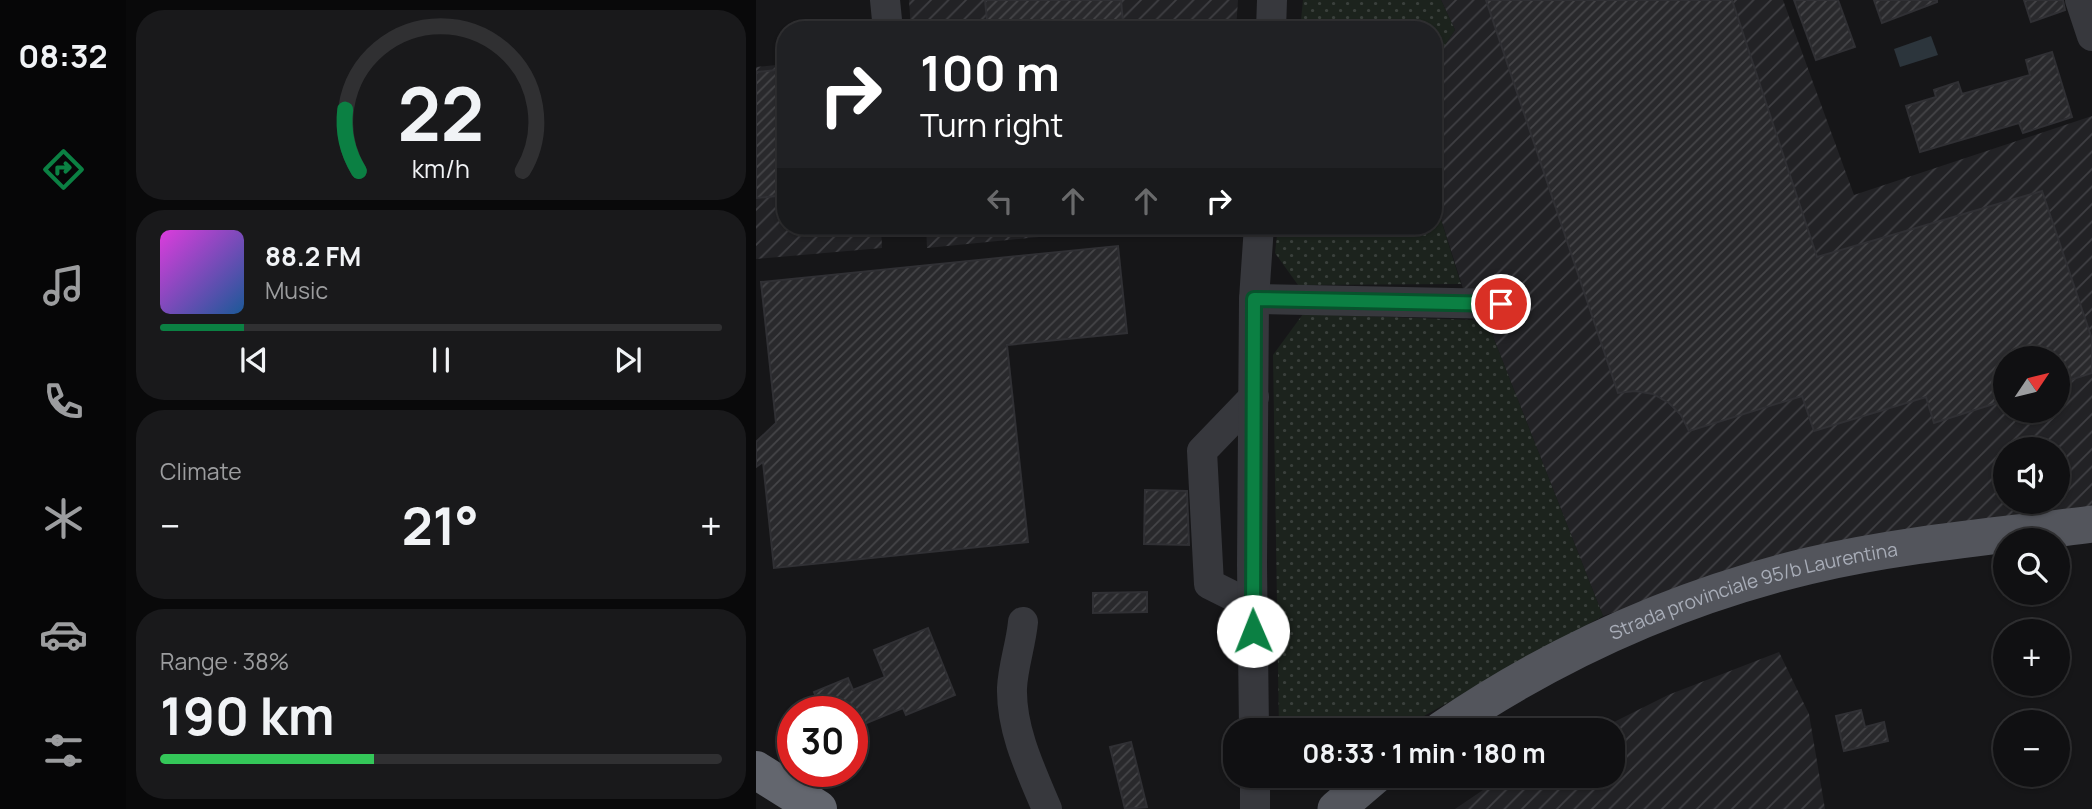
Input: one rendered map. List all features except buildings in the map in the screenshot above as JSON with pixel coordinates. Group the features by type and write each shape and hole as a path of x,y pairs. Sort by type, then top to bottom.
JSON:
{"highway":[{"path":"756,769 788,800"}],"main road":[{"name":"Strada provinciale 95/b Laurentina","path":"1460,718 1516,682 1580,647 1651,616 1730,587 1850,558 1932,544 2092,524"},
{"path":"1336,809 1361,788"}],"street":[{"path":"885,0 887,21"},
{"path":"1271,21 1272,0"},
{"path":"2080,0 2092,36"},
{"path":"1254,718 1254,299 1258,235"},
{"path":"1254,299 1501,304"},
{"path":"1253,606 1209,583 1202,451 1254,397"},
{"path":"1023,622 1013,676 1014,715 1029,765 1047,809"},
{"path":"1255,788 1255,809"}],"shaded area":[{"path":"909,0 1238,0 1237,21 910,21"},
{"path":"1303,0 1441,0 1455,30 1442,50 1442,21 1301,21"},
{"path":"1441,0 1783,0 1854,195 2092,116 2092,508 2070,511 2070,437 1993,437 1993,514 2054,514 1764,560 1603,616 1492,334 1473,320 1442,222 1442,50 1455,30"},
{"path":"1931,36 1938,55 1900,67 1894,49"},
{"path":"777,65 777,235 881,235 882,248 756,259 756,67"},
{"path":"1442,223 1461,284 1298,285 1275,253 1277,235 1442,235"},
{"path":"926,235 1059,235 927,248"},
{"path":"1303,314 1473,320 1492,334 1603,616 1420,718 1279,718 1273,355"},
{"path":"1779,652 1809,714 1825,809 1455,809 1486,788 1625,788 1625,718 1622,718 1668,695"}],"route":[{"path":"1253,631 1254,299 1501,304"}]}
